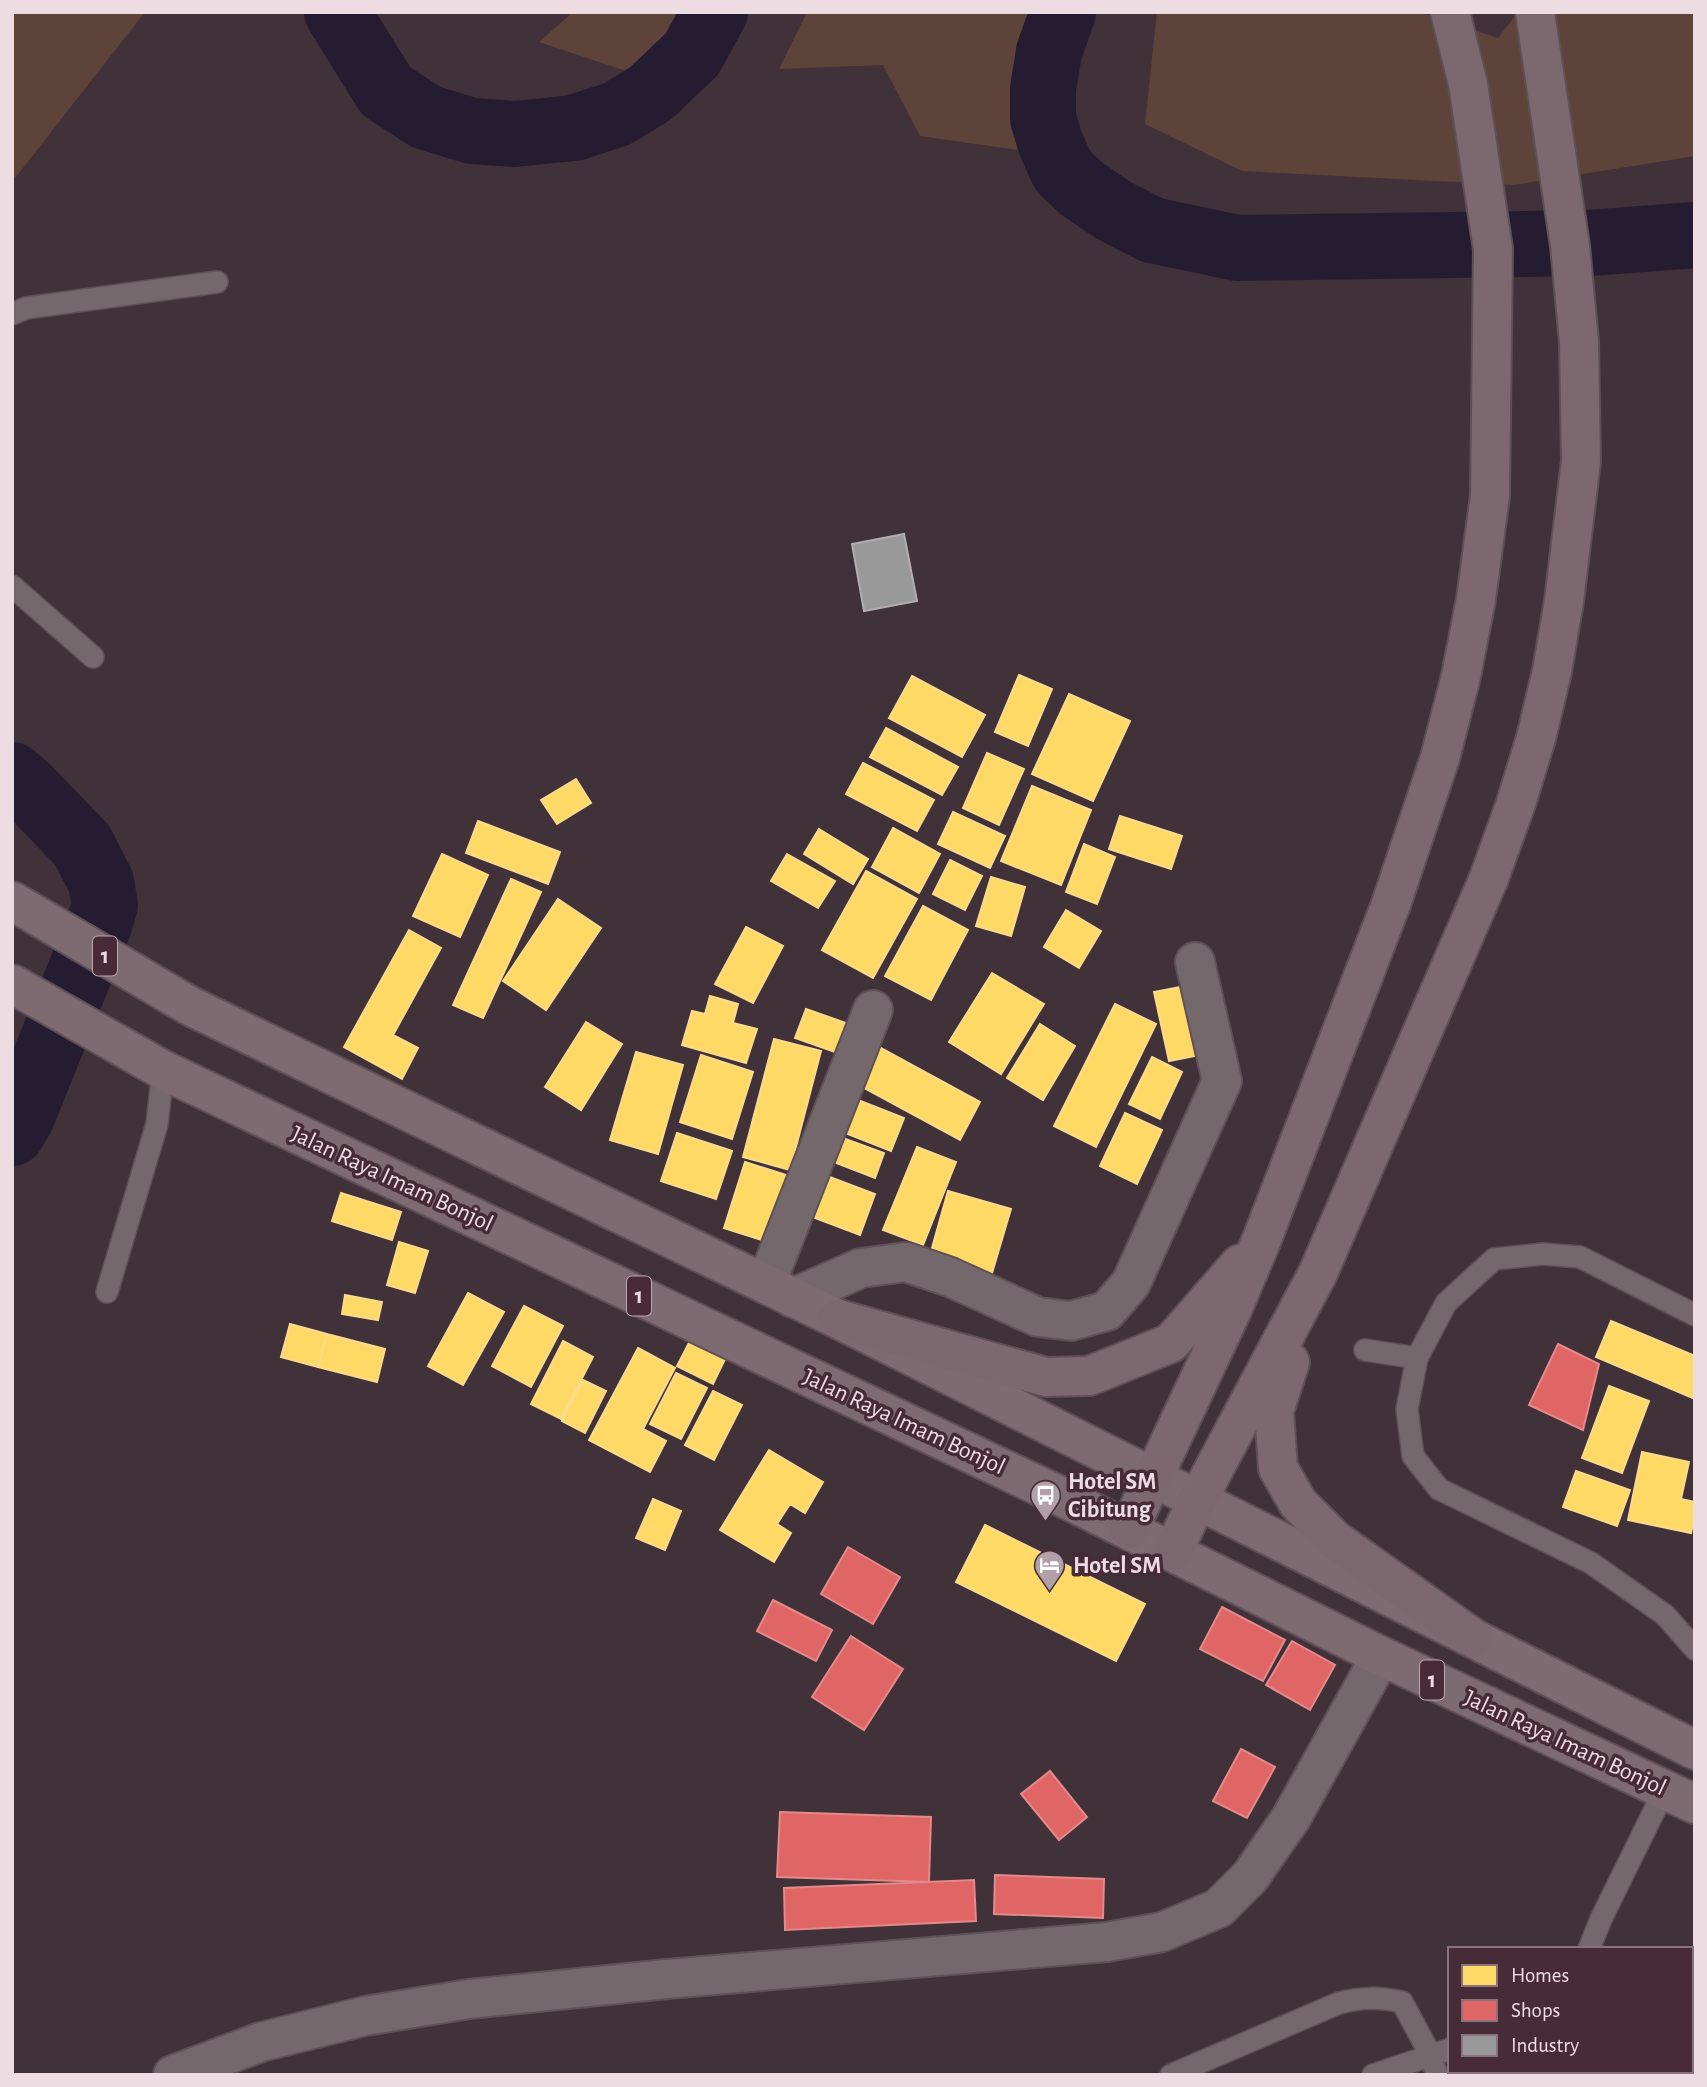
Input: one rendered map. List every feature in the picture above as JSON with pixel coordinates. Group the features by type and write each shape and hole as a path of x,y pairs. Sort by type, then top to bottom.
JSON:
{"highway":[{"path":"1129,1529 1232,1310 1262,1239 1391,904 1440,758 1461,676 1476,599 1490,496 1493,249 1468,84 1450,12"},
{"path":"1173,1551 1318,1273 1489,878 1516,803 1552,671 1574,530 1581,461 1579,342 1570,246 1535,12"},
{"name":"Jalan Raya Imam Bonjol","path":"16,903 190,1006 838,1319 1473,1638 1692,1742"},
{"name":"1","path":"12,984 156,1067"},
{"name":"Jalan Raya Imam Bonjol","path":"156,1067 1129,1529 1381,1656 1680,1796"},
{"path":"838,1319 1046,1377 1089,1376 1171,1343 1262,1239"},
{"path":"1318,1273 1274,1411 1278,1468 1298,1503 1335,1540 1473,1638"}],"street":[{"path":"780,1291 861,1268 906,1262 950,1277 1038,1317 1071,1321 1107,1311 1130,1283 1222,1081 1195,962"},
{"path":"780,1291 873,1010"},
{"path":"173,2075 261,2042 365,2016 469,1998 1107,1942 1163,1933 1219,1908 1250,1877 1291,1818 1381,1656"}],"lane":[{"path":"12,314 26,308 217,282"},
{"path":"12,586 93,657"},
{"path":"107,1292 157,1124 156,1067"},
{"path":"1695,1315 1580,1257 1543,1254 1494,1259 1446,1303 1417,1358 1407,1409 1413,1456 1439,1489 1591,1563 1665,1615 1695,1649"},
{"path":"1366,1350 1417,1358"},
{"path":"1589,1947 1601,1919 1680,1796"},
{"path":"1171,2075 1339,2003 1357,1998 1380,1997 1402,2002 1440,2051 1437,2075"},
{"path":"1373,2075 1440,2051"}],"shaded area":[{"path":"12,12 145,12 12,182"},
{"path":"573,12 721,12 696,45 635,74 539,42"},
{"path":"807,12 1060,12 1055,23 1032,152 920,136 883,65 779,69"},
{"path":"1157,12 1419,12 1498,38 1518,12 1695,12 1695,156 1514,185 1242,171 1145,124"}],"building: Homes":[{"path":"1019,675 1052,689 1028,746 995,732"},
{"path":"912,676 985,715 962,757 889,718"},
{"path":"1069,694 1130,721 1093,801 1032,774"},
{"path":"886,728 958,767 942,795 870,757"},
{"path":"987,753 1024,769 999,825 963,808"},
{"path":"863,763 934,800 917,831 846,794"},
{"path":"576,779 591,803 557,824 541,800"},
{"path":"1032,786 1091,810 1061,885 1001,861"},
{"path":"953,812 1005,836 990,868 938,844"},
{"path":"1120,816 1182,836 1171,869 1109,849"},
{"path":"478,821 560,852 548,884 466,853"},
{"path":"893,828 940,854 919,893 872,867"},
{"path":"819,829 868,859 853,884 804,854"},
{"path":"1084,844 1115,857 1097,904 1066,892"},
{"path":"442,854 488,875 460,937 413,916"},
{"path":"787,854 835,881 818,908 771,881"},
{"path":"950,860 982,876 965,910 933,894"},
{"path":"866,871 917,899 873,978 822,950"},
{"path":"991,877 1025,887 1011,936 976,926"},
{"path":"511,879 541,892 483,1018 453,1005"},
{"path":"558,899 601,928 546,1010 503,981"},
{"path":"923,906 968,930 931,1000 885,976"},
{"path":"1066,910 1101,931 1079,968 1044,947"},
{"path":"746,927 783,946 753,1003 715,984"},
{"path":"409,930 441,948 393,1035 418,1048 402,1079 344,1047"},
{"path":"992,973 1044,1004 1001,1074 949,1042"},
{"path":"1196,984 1210,1053 1169,1061 1154,992"},
{"path":"710,996 738,1004 733,1023 757,1029 746,1063 682,1045 692,1011 705,1014"},
{"path":"1115,1004 1156,1024 1096,1147 1054,1126"},
{"path":"806,1009 863,1029 852,1058 795,1038"},
{"path":"586,1022 622,1044 581,1110 545,1087"},
{"path":"1040,1024 1075,1046 1043,1100 1007,1078"},
{"path":"774,1039 821,1051 790,1170 743,1157"},
{"path":"877,1046 980,1102 960,1140 857,1084"},
{"path":"636,1052 683,1065 658,1154 610,1140"},
{"path":"701,1055 753,1072 732,1139 680,1122"},
{"path":"1152,1057 1182,1072 1160,1119 1129,1104"},
{"path":"853,1098 904,1118 891,1151 840,1131"},
{"path":"1125,1113 1162,1130 1137,1184 1100,1166"},
{"path":"677,1133 732,1151 716,1199 661,1181"},
{"path":"840,1137 884,1153 875,1178 831,1161"},
{"path":"917,1147 956,1162 923,1245 883,1230"},
{"path":"745,1162 802,1180 771,1243 724,1228"},
{"path":"814,1171 875,1194 860,1235 799,1212"},
{"path":"948,1191 1011,1209 992,1273 930,1255"},
{"path":"341,1193 401,1212 392,1240 332,1221"},
{"path":"399,1242 428,1251 415,1293 387,1285"},
{"path":"468,1293 504,1312 463,1385 428,1366"},
{"path":"345,1295 382,1302 378,1320 342,1314"},
{"path":"524,1306 563,1326 531,1387 492,1366"},
{"path":"1611,1321 1695,1356 1695,1399 1596,1357"},
{"path":"290,1324 327,1334 318,1367 281,1357"},
{"path":"327,1334 385,1349 377,1382 318,1367"},
{"path":"692,1337 727,1355 713,1384 677,1366"},
{"path":"563,1341 593,1357 561,1419 531,1404"},
{"path":"638,1348 675,1368 643,1429 666,1441 650,1472 589,1440"},
{"path":"676,1373 707,1388 681,1439 650,1424"},
{"path":"583,1380 606,1391 585,1433 562,1421"},
{"path":"1609,1386 1649,1401 1622,1473 1582,1458"},
{"path":"713,1391 742,1405 714,1460 685,1445"},
{"path":"769,1450 823,1482 805,1513 790,1504 777,1524 791,1533 774,1562 720,1530"},
{"path":"1642,1452 1689,1462 1681,1499 1695,1502 1691,1533 1628,1520"},
{"path":"1576,1471 1630,1490 1617,1526 1563,1507"},
{"path":"653,1499 681,1511 665,1550 636,1538"},
{"name":"Hotel SM","path":"985,1525 1145,1604 1116,1661 956,1582"}],"building: Shops":[{"path":"1558,1344 1599,1364 1583,1430 1529,1405"},
{"path":"848,1547 900,1577 873,1624 821,1594"},
{"path":"773,1600 832,1630 816,1661 757,1631"},
{"path":"1222,1607 1285,1640 1263,1681 1200,1649"},
{"path":"851,1636 903,1669 864,1730 812,1697"},
{"path":"1292,1641 1335,1665 1310,1710 1266,1685"},
{"path":"1241,1749 1275,1767 1247,1818 1213,1801"},
{"path":"1050,1771 1087,1817 1059,1840 1021,1794"},
{"path":"780,1812 931,1817 929,1882 777,1877"},
{"path":"995,1875 1104,1879 1103,1918 994,1914"},
{"path":"974,1880 976,1921 785,1930 784,1888"}],"building: Industry":[{"path":"904,534 917,601 864,611 852,544"}],"waterway":[{"path":"337,12 386,91 426,117 472,131 515,134 574,128 617,114 651,93 692,54 715,12"},
{"path":"1063,12 1049,52 1043,89 1043,118 1050,142 1063,171 1081,188 1113,210 1152,230 1237,248 1589,243 1695,235"},
{"path":"12,775 82,845 101,882 105,905 22,1116 12,1133"}],"place":[{"name":"Hotel SM Cibitung","path":"1045,1523"},
{"name":"Hotel SM","path":"1050,1593"}]}
